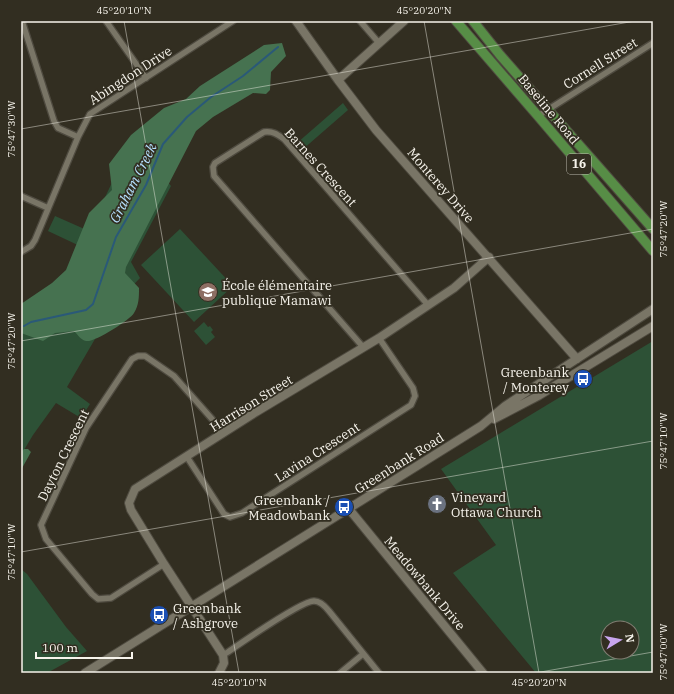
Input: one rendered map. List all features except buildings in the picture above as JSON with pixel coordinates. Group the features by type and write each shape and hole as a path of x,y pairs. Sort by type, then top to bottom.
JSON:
{"main road":[{"name":"Baseline Road","path":"456,21 653,251"},
{"name":"Baseline Road","path":"473,21 500,55 653,229"}],"street":[{"path":"22,21 54,121 58,128 78,137"},
{"path":"106,21 146,78"},
{"name":"Abingdon Drive","path":"21,252 31,246 35,240 78,137 90,114 233,21"},
{"name":"Monterey Drive","path":"296,21 376,130 577,359"},
{"path":"360,21 379,43"},
{"path":"338,80 404,21"},
{"name":"Cornell Street","path":"538,116 653,43"},
{"name":"Barnes Crescent","path":"363,348 214,176 213,167 215,163 264,132 272,131 276,133 284,139 428,305"},
{"path":"21,196 48,208"},
{"name":"Harrison Street","path":"223,655 191,607 135,516 129,503 135,489 379,338 454,288 489,257"},
{"name":"Greenbank Road","path":"481,426 505,406 653,309"},
{"name":"Greenbank Road","path":"85,673 481,426 538,396 653,326"},
{"name":"Lavina Crescent","path":"188,457 224,514 230,517 242,513 411,405 415,396 413,388 379,338"},
{"name":"Dayton Crescent","path":"164,564 111,598 98,599 92,594 46,539 41,525 86,428 132,359 138,356 145,356 174,376 212,419 222,434"},
{"name":"Meadowbank Drive","path":"349,509 483,673"},
{"path":"219,673 224,662 223,655 301,605 314,601 322,604 379,673"},
{"path":"340,673 363,654"}],"green space":[{"path":"282,43 286,56 271,72 270,90 266,94 253,93 213,117 196,131 126,267 125,273 139,288 138,304 134,313 126,321 112,330 90,341 83,340 74,331 55,333 43,341 21,333 21,304 52,283 66,270 89,213 112,190 109,164 131,135 164,108 186,99 200,86 264,45"},
{"path":"343,103 348,110 302,150 297,143"},
{"path":"127,151 167,181 171,186 131,262 140,278 116,303 67,387 90,404 81,418 56,403 33,435 21,455 21,309 68,281 82,247 48,231 55,216 89,231"},
{"path":"180,229 233,286 194,322 141,265"},
{"path":"204,322 213,330 211,332 215,337 206,345 194,331"},
{"path":"653,341 653,673 536,673 453,573 496,545 441,469"},
{"path":"24,449 28,449 31,452 21,470 21,452"},
{"path":"21,569 27,574 66,627 87,651 47,673 21,673"}],"waterway":[{"name":"Graham Creek","path":"24,326 31,322 86,310 93,304 116,237 146,185 163,144 187,117 211,97 243,76 278,47"}],"place":[{"name":"École élémentaire publique Mamawi","path":"208,292"},
{"name":"Greenbank / Monterey","path":"583,379"},
{"name":"Vineyard Ottawa Church","path":"437,504"},
{"name":"Greenbank / Meadowbank","path":"344,507"},
{"name":"Greenbank / Ashgrove","path":"159,615"}]}
